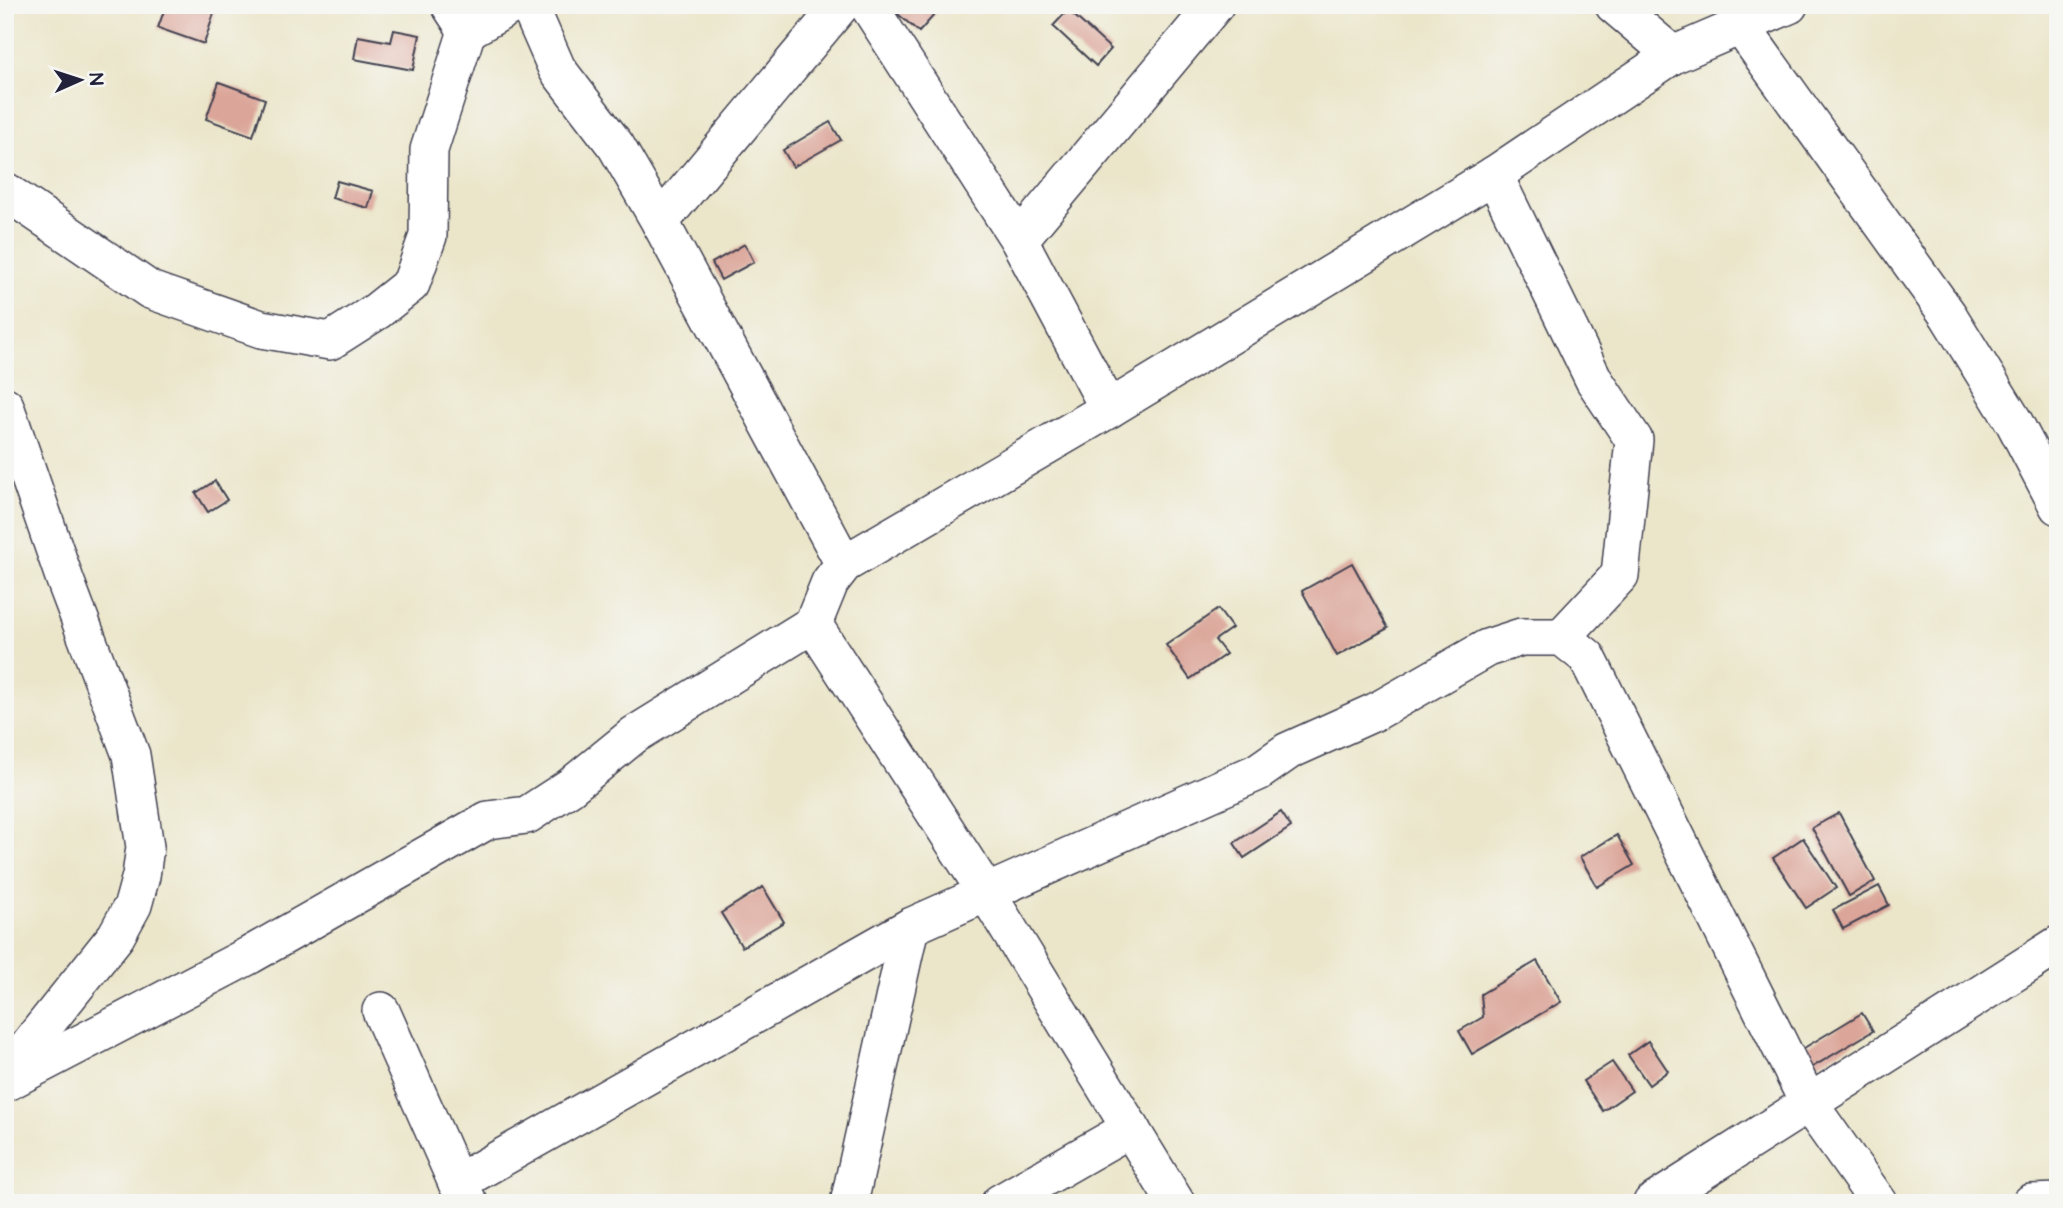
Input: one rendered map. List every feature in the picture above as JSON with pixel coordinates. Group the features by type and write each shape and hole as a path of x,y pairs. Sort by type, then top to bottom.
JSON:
{"street":[{"path":"5,191 150,290 261,329 330,341 411,284 428,236 429,150 458,18 512,5"},
{"path":"529,5 557,69 616,146 660,222 844,564"},
{"path":"660,222 841,5"},
{"path":"868,5 1019,240 1109,409"},
{"path":"1614,5 1673,55"},
{"path":"5,1083 250,954 488,820 527,815 570,787 634,735 813,624 830,582 844,564 1109,409 1494,175 1673,55 1788,5"},
{"path":"1019,240 1204,12"},
{"path":"1740,25 1948,315 2014,422 2058,506"},
{"path":"1494,175 1594,380 1634,440 1620,575 1562,637"},
{"path":"5,406 65,580 131,755 145,847 142,876 133,905 116,936 5,1075"},
{"path":"813,624 986,892 1176,1203"},
{"path":"380,1011 463,1193 910,926 1258,772 1288,751 1377,711 1487,648 1521,637 1562,637 1587,657 1809,1104 1879,1203"},
{"path":"849,1203 910,926"},
{"path":"1653,1203 2058,945"},
{"path":"1000,1203 1130,1128"},
{"path":"2031,1203 2058,1202"}],"building":[{"path":"166,5 216,7 204,44 158,28"},
{"path":"894,5 943,5 919,32 891,8"},
{"path":"1068,10 1111,49 1096,66 1053,26"},
{"path":"394,30 420,35 413,70 354,59 358,36 391,42"},
{"path":"219,82 265,99 253,136 206,119"},
{"path":"830,122 841,140 793,167 783,150"},
{"path":"337,181 373,191 368,208 332,198"},
{"path":"745,244 754,262 721,280 712,263"},
{"path":"215,481 227,500 208,512 196,493"},
{"path":"1352,563 1388,628 1337,656 1302,591"},
{"path":"1218,609 1232,628 1215,640 1226,654 1190,679 1166,645"},
{"path":"1281,812 1291,827 1244,858 1234,843"},
{"path":"1839,813 1875,881 1849,896 1812,828"},
{"path":"1617,835 1634,865 1597,887 1580,857"},
{"path":"1803,838 1836,888 1806,908 1773,858"},
{"path":"1879,886 1889,905 1843,929 1833,910"},
{"path":"763,887 784,922 742,947 721,913"},
{"path":"1537,961 1561,1002 1472,1054 1459,1031 1483,1017 1481,994"},
{"path":"1862,1013 1873,1031 1809,1069 1799,1051"},
{"path":"1648,1041 1668,1071 1649,1085 1628,1055"},
{"path":"1612,1062 1632,1091 1603,1111 1583,1081"}]}
